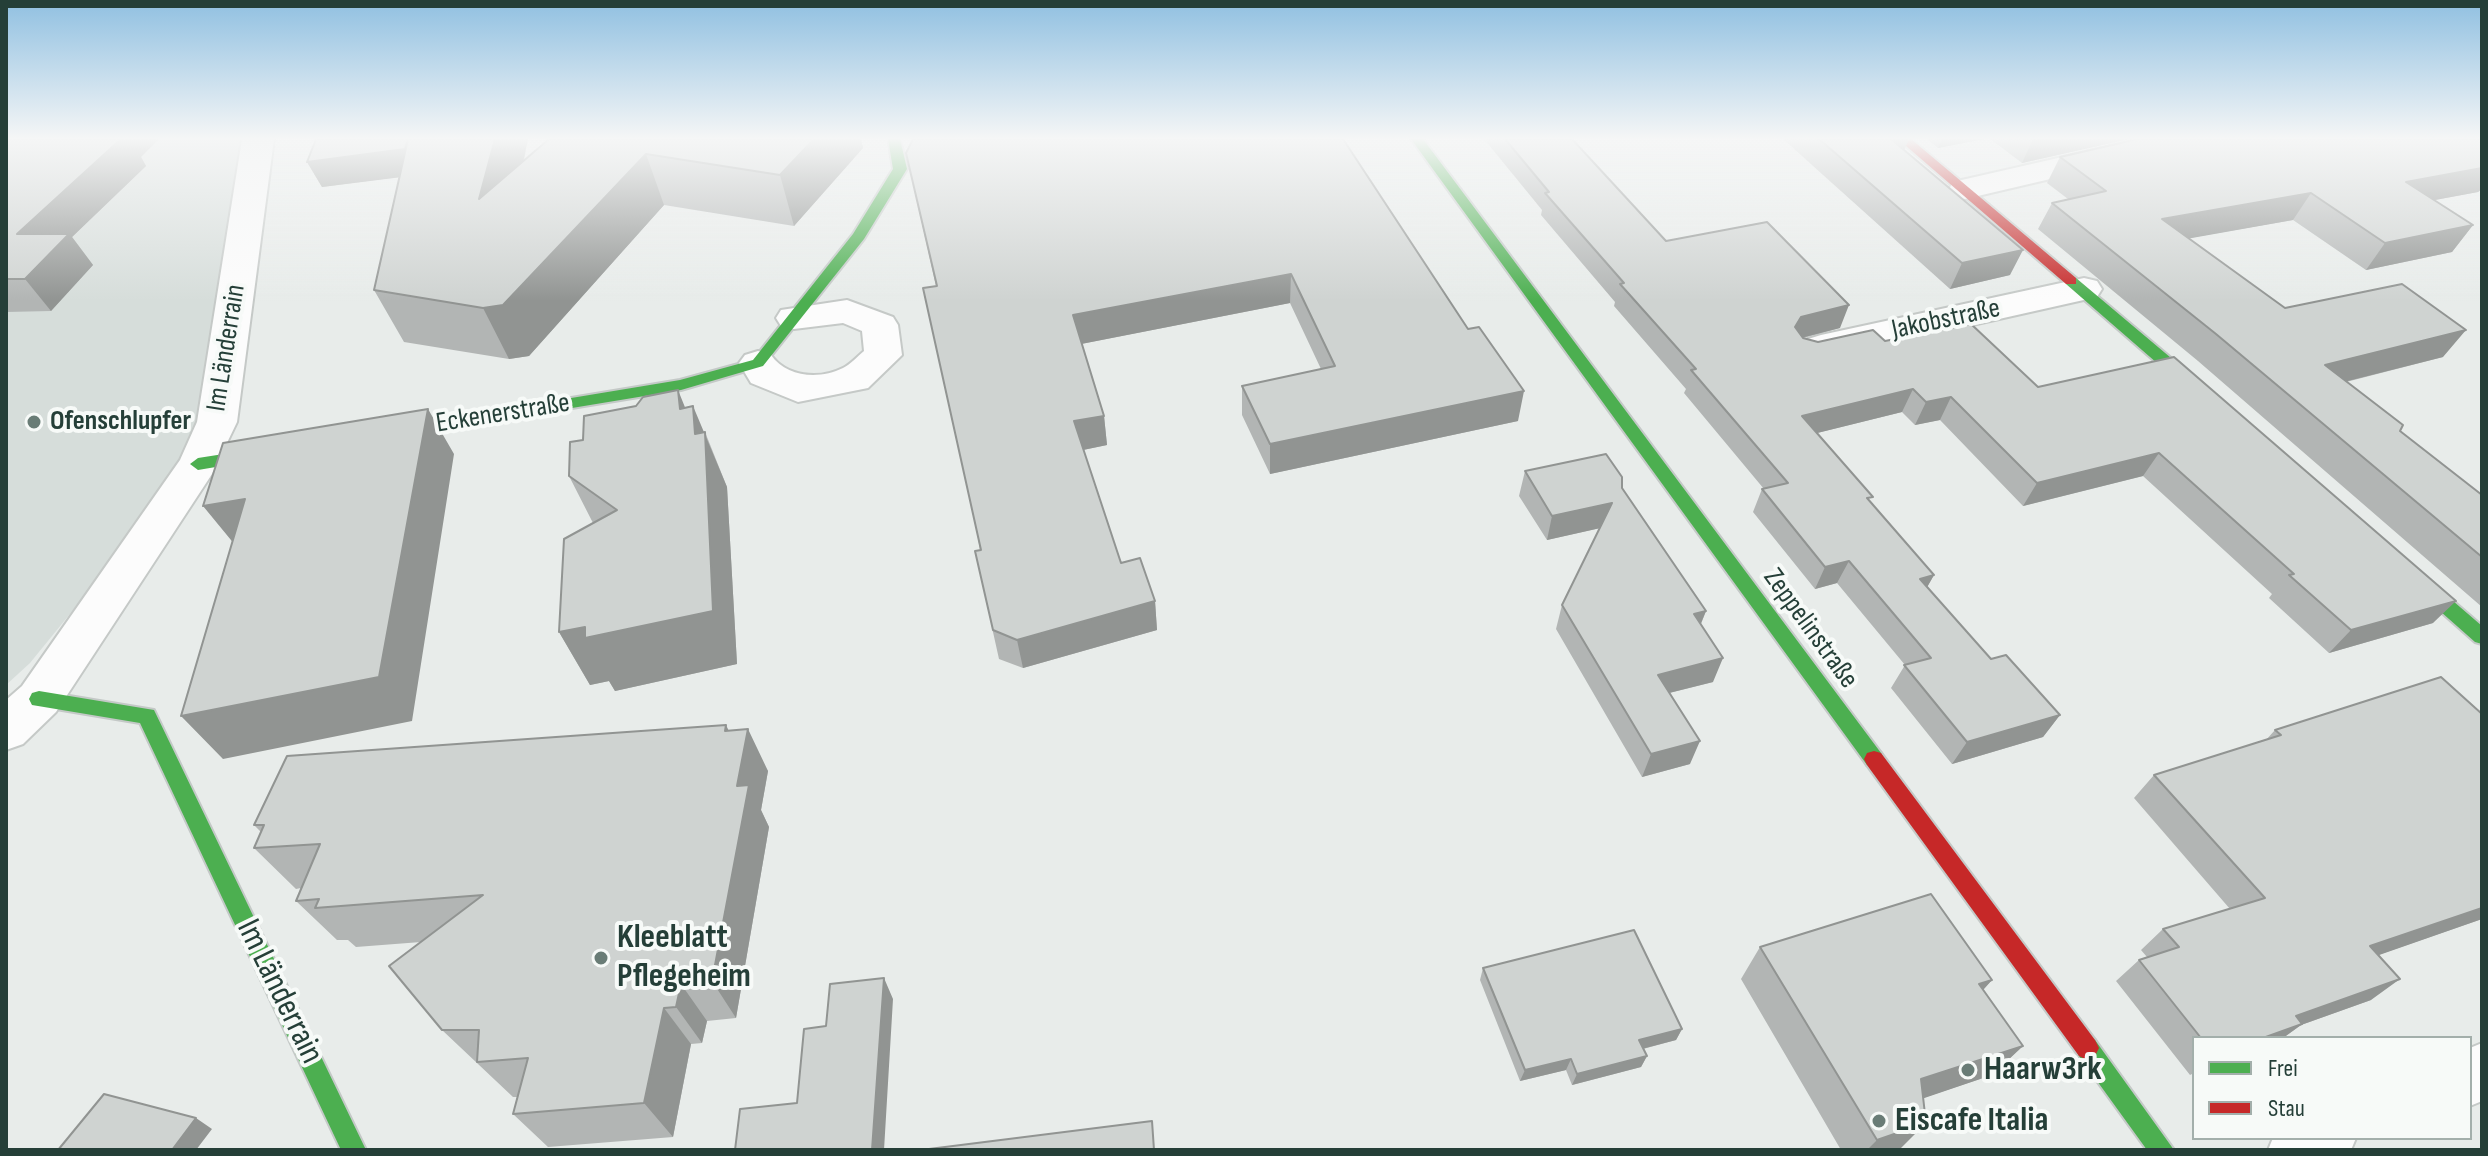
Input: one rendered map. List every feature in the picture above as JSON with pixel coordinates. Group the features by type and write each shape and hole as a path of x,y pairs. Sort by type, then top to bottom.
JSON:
{"street":[{"name":"Im Länderrain","path":"6,730 39,699 198,464 217,422 250,193"},
{"path":"794,318 847,311 880,325 883,355 854,379 798,389 764,374 758,363 859,236 885,193"},
{"name":"Zeppelinstraße","path":"1457,193 2162,1150"},
{"path":"1970,193 2225,412"},
{"name":"Jakobstraße","path":"1808,350 2084,289"},
{"name":"Eckenerstraße","path":"354,439 681,385 758,363"},
{"path":"198,464 292,449"},
{"path":"2388,555 2482,637"},
{"name":"Im Länderrain","path":"39,699 147,716 354,1150"},
{"path":"2298,1150 2321,1140"}],"shaded area":[{"path":"6,193 235,193 192,464 30,663 6,685"}],"building":[{"path":"6,193 62,193 17,234 69,234 25,279 6,279"},
{"path":"396,193 481,193 479,199 486,193 609,193 503,305 483,308 374,290"},
{"path":"915,193 1378,193 1468,329 1479,327 1524,391 1270,444 1242,386 1335,366 1291,274 1073,315 1104,416 1074,421 1121,563 1140,558 1155,601 1017,640 993,630 975,551 981,550 923,288 937,286"},
{"path":"1545,193 1622,193 1666,241 1767,222 1849,305 1801,317 1795,327 1803,338 1818,342 1873,330 1885,341 1971,324 2038,387 2174,357 2456,601 2351,630 2289,575 2294,574 2159,453 2037,483 1951,397 1926,402 1913,389 1802,416 1873,497 1867,498 1934,575 1920,579 1991,659 2006,655 2060,715 1967,742 1904,665 1931,658 1849,561 1825,567 1762,489 1788,483 1691,370 1696,369 1620,284 1624,283"},
{"path":"1881,193 1955,193 2023,250 1962,263"},
{"path":"2097,193 2423,193 2473,225 2385,243 2311,193 2162,219 2285,308 2402,284 2466,330 2325,365 2403,425 2400,431 2482,495 2482,557 2216,334 2052,203"},
{"path":"678,390 680,409 693,406 695,434 705,432 713,611 585,638 585,627 559,632 564,539 617,510 569,476 570,442 583,440 584,416 636,406 643,397"},
{"path":"428,409 379,677 181,716 245,499 203,506 223,443"},
{"path":"1606,454 1622,477 1622,488 1706,611 1694,614 1723,658 1658,675 1700,741 1651,754 1562,605 1612,503 1552,516 1525,471"},
{"path":"2441,677 2482,714 2482,908 2370,946 2400,979 2296,1016 2302,1024 2269,1036 2199,1036 2139,960 2179,947 2163,929 2265,898 2154,775 2281,735 2275,730"},
{"name":"Kleeblatt Pflegeheim","path":"726,725 725,731 748,729 737,786 749,785 712,981 681,984 676,1007 664,1008 644,1103 513,1114 528,1058 477,1062 479,1030 442,1030 389,966 483,895 315,908 319,899 296,901 320,844 254,848 264,825 254,825 287,756"},
{"path":"1931,894 1992,980 1979,984 2023,1046 1921,1079 1926,1123 1877,1140 1760,947"},
{"path":"1634,930 1682,1029 1639,1040 1647,1056 1577,1074 1571,1059 1525,1070 1483,968"},
{"path":"884,978 872,1150 735,1150 740,1109 797,1103 804,1029 826,1026 830,984"},
{"path":"104,1094 196,1118 172,1150 58,1150"},
{"path":"1152,1121 1154,1150 929,1150 929,1149"}],"traffic: fast":[{"path":"378,435 681,385 758,363 859,236 885,193"},
{"path":"1457,193 1874,759"},
{"path":"2071,281 2209,399"},
{"path":"198,464 275,452"},
{"path":"2403,568 2482,637"},
{"path":"39,699 147,716 354,1150"},
{"path":"2087,1048 2162,1150"}],"traffic: jam":[{"path":"1967,193 2071,281"},
{"path":"1874,759 2087,1048"}],"place":[{"name":"Ofenschlupfer","path":"34,422"},
{"name":"Kleeblatt Pflegeheim","path":"601,958"},
{"name":"Haarw3rk","path":"1968,1070"},
{"name":"Eiscafe Italia","path":"1879,1121"}]}
